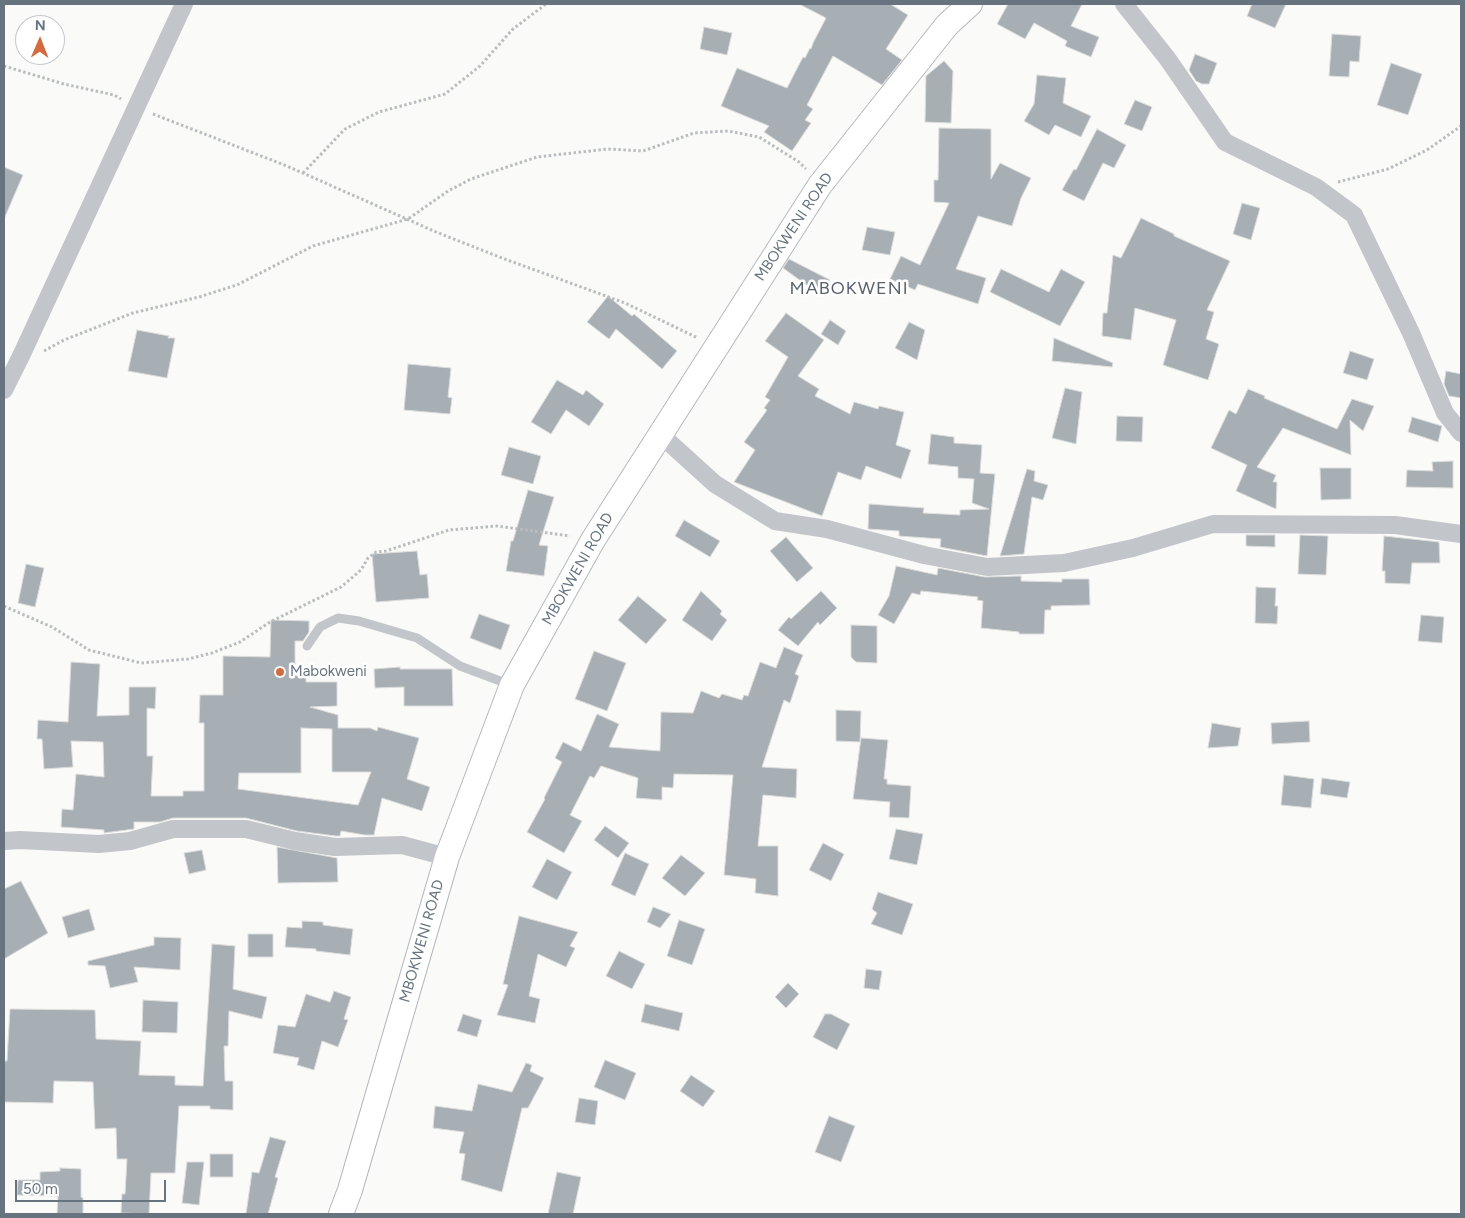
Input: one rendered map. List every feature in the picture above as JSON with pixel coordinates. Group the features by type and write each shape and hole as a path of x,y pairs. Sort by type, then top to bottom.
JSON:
{"street":[{"path":"4,390 184,4"},
{"name":"MBOKWENI ROAD","path":"341,1214 353,1180 447,857 512,685 593,540 820,185 947,26 970,4"},
{"path":"1124,4 1167,58 1225,142 1316,187 1354,215 1411,333 1445,413 1461,432"},
{"path":"661,435 715,484 774,521 826,529 924,555 987,567 1064,563 1133,548 1213,524 1395,525 1461,534"},
{"path":"4,842 20,840 99,844 130,841 172,829 246,829 295,841 335,847 402,844 447,857"}],"lane":[{"path":"307,646 320,627 338,618 359,620 417,638 460,666 512,685"}],"path":[{"path":"303,173 345,130 379,112 445,94 480,66 513,29 546,4"},
{"path":"4,66 64,84 114,95 135,107 303,173 502,258 626,303 715,347"},
{"path":"1316,187 1388,170 1427,150 1461,126"},
{"path":"17,364 64,340 133,313 199,297 237,285 313,246 408,219 448,191 471,179 537,157 608,150 643,151 694,133 728,131 759,137 799,162 820,185"},
{"path":"4,606 52,627 89,650 141,663 188,659 212,653 240,642 270,622 341,587 376,552 386,551 450,530 497,526 593,540"}],"building":[{"path":"799,4 890,4 908,15 886,49 902,60 882,85 833,56 807,105 813,109 805,120 811,123 792,151 764,132 769,126 721,106 737,68 787,88 803,57 805,58 811,49 826,18"},
{"path":"1008,4 1082,4 1071,26 1099,37 1091,57 1065,46 1067,41 1034,23 1025,39 997,24"},
{"path":"1252,4 1286,4 1275,28 1247,16"},
{"path":"704,27 732,33 727,55 700,49"},
{"path":"1332,34 1361,36 1359,62 1350,61 1349,77 1329,76"},
{"path":"1195,54 1217,63 1209,84 1202,84 1196,81 1189,70"},
{"path":"944,61 953,71 951,123 925,122 926,76"},
{"path":"1391,63 1422,74 1408,115 1377,105"},
{"path":"1037,75 1066,78 1063,103 1091,116 1081,137 1055,125 1049,135 1024,121 1034,104"},
{"path":"1135,100 1152,107 1142,131 1124,124"},
{"path":"939,128 991,129 991,179 1000,163 1031,178 1021,198 1012,226 978,216 956,269 986,278 978,304 918,284 915,290 890,279 901,256 920,265 949,203 934,202 934,180 938,180"},
{"path":"1097,129 1126,145 1114,168 1103,163 1084,201 1062,190 1074,169 1076,170"},
{"path":"4,167 23,175 4,219"},
{"path":"1242,203 1260,208 1251,240 1233,234"},
{"path":"1141,218 1174,234 1174,236 1230,261 1207,310 1214,312 1206,339 1219,344 1208,380 1163,365 1176,320 1135,308 1131,340 1102,336 1103,313 1107,313 1113,255 1121,258"},
{"path":"867,227 895,232 890,255 862,250"},
{"path":"789,259 830,280 819,294 783,268"},
{"path":"1001,269 1049,292 1061,269 1085,282 1060,326 990,292"},
{"path":"608,296 632,316 634,314 677,351 662,369 616,329 609,339 587,322"},
{"path":"786,313 824,340 798,376 819,389 815,396 850,414 854,402 878,409 879,406 904,412 896,445 911,450 901,479 866,466 861,480 838,472 822,516 734,482 755,450 744,442 767,410 764,408 770,400 765,397 788,357 765,341"},
{"path":"830,320 846,331 838,345 821,334"},
{"path":"909,322 925,330 917,360 895,348"},
{"path":"137,330 175,338 167,378 128,371"},
{"path":"1054,338 1113,363 1112,367 1052,361"},
{"path":"1350,351 1374,359 1367,380 1343,373"},
{"path":"408,364 451,368 448,397 452,398 450,414 404,410"},
{"path":"1446,371 1461,374 1461,398 1449,396 1444,384"},
{"path":"557,380 583,395 586,390 604,404 589,426 566,410 551,434 531,422"},
{"path":"1065,388 1082,392 1076,444 1052,438"},
{"path":"1248,389 1265,396 1264,398 1337,429 1352,399 1374,406 1363,431 1350,420 1351,455 1283,428 1257,467 1276,475 1273,482 1277,482 1276,509 1236,491 1247,465 1211,448 1229,410 1236,414"},
{"path":"1117,416 1143,417 1142,442 1116,441"},
{"path":"1412,417 1442,426 1438,442 1408,432"},
{"path":"931,434 954,437 954,443 982,445 980,473 995,474 987,556 940,547 941,539 899,536 899,531 868,529 869,504 924,508 923,513 960,515 960,510 989,509 972,503 974,479 958,478 958,467 928,464"},
{"path":"509,447 541,456 533,484 501,475"},
{"path":"1453,461 1453,488 1406,487 1407,470 1433,471 1432,462"},
{"path":"1320,468 1351,468 1351,499 1321,500"},
{"path":"1027,469 1035,471 1034,481 1048,485 1043,500 1032,497 1024,554 1000,556"},
{"path":"528,490 554,497 539,545 548,546 544,576 506,571 511,541 513,541"},
{"path":"684,520 720,541 710,557 675,536"},
{"path":"1246,535 1275,535 1275,547 1246,546"},
{"path":"1300,535 1328,536 1326,575 1298,574"},
{"path":"1384,536 1439,542 1440,563 1412,563 1410,584 1385,583 1385,571 1382,571"},
{"path":"786,537 813,568 797,582 770,551"},
{"path":"417,551 420,575 427,574 429,598 376,602 372,554"},
{"path":"26,564 44,568 35,607 18,603"},
{"path":"896,566 937,575 938,568 985,577 1021,576 1021,581 1062,582 1062,579 1089,579 1090,605 1051,606 1051,610 1045,610 1044,634 1019,634 1019,632 981,628 983,601 977,600 978,597 921,591 920,595 912,593 894,624 878,615 889,596"},
{"path":"1256,587 1276,588 1277,624 1255,623"},
{"path":"701,591 722,611 720,614 727,620 712,641 682,620"},
{"path":"821,591 837,608 820,625 818,622 798,646 778,630 789,617 791,619"},
{"path":"638,596 667,620 646,644 618,620"},
{"path":"479,614 510,625 501,650 470,638"},
{"path":"1421,615 1444,617 1442,643 1418,641"},
{"path":"271,620 309,621 309,632 303,641 295,641 295,673 306,673 306,682 337,682 337,706 310,707 338,715 338,728 370,728 377,731 378,727 419,738 407,779 430,787 422,811 382,798 374,835 341,831 340,836 336,836 297,831 246,818 173,818 160,822 134,822 134,829 104,833 104,830 61,827 62,809 73,810 76,774 104,777 103,742 71,741 73,767 44,769 42,739 37,739 38,720 68,722 71,662 100,664 97,716 129,715 129,687 156,687 155,709 147,708 147,756 153,756 151,796 183,796 183,791 204,791 204,723 199,723 200,695 223,695 223,656 270,657","holes":["301,728 332,729 332,772 371,772 358,805 238,789 239,773 301,773"]},
{"path":"851,625 877,626 877,663 856,662 851,657"},
{"path":"784,647 803,655 795,674 799,676 790,703 784,700 762,767 797,769 796,798 763,795 758,846 778,846 778,896 755,893 756,879 724,875 733,775 674,774 673,788 662,787 662,800 636,798 638,778 601,766 594,778 590,776 570,815 582,821 564,853 527,832 562,762 555,758 563,742 581,751 597,714 619,724 609,747 660,751 661,712 693,713 701,691 719,698 722,694 742,700 744,695 748,696 760,662 776,668"},
{"path":"594,651 626,663 607,711 575,699"},
{"path":"400,667 400,669 452,669 453,706 404,706 404,687 375,688 374,669"},
{"path":"836,710 861,711 860,742 836,741"},
{"path":"1309,721 1310,742 1272,744 1271,723"},
{"path":"1212,723 1241,728 1238,746 1208,748"},
{"path":"861,738 888,740 884,779 887,779 887,784 911,786 909,818 889,817 890,802 853,799"},
{"path":"1284,775 1314,779 1311,808 1281,805"},
{"path":"1322,778 1350,782 1347,798 1320,794"},
{"path":"605,826 629,843 618,858 594,840"},
{"path":"896,829 923,834 917,865 889,859"},
{"path":"823,843 844,854 831,881 809,870"},
{"path":"277,847 337,858 338,882 278,883"},
{"path":"202,850 206,870 189,874 184,853"},
{"path":"625,853 649,864 635,896 611,885"},
{"path":"681,855 705,873 685,896 662,878"},
{"path":"547,859 572,872 557,900 532,887"},
{"path":"21,881 48,933 4,959 4,889"},
{"path":"878,892 913,904 902,935 871,924 877,913 872,909"},
{"path":"653,907 671,914 660,928 647,922"},
{"path":"89,909 95,930 68,938 62,917"},
{"path":"519,916 578,932 570,946 575,948 566,967 538,954 529,996 540,999 535,1023 497,1015 508,985 503,984"},
{"path":"679,920 705,929 692,965 667,956"},
{"path":"302,921 323,922 323,925 353,929 350,955 316,951 316,949 285,947 287,927 302,928"},
{"path":"248,934 273,934 273,957 248,957"},
{"path":"154,937 181,938 180,970 134,967 138,982 110,988 105,966 88,965 88,961 154,945"},
{"path":"212,944 235,946 233,989 267,997 262,1019 229,1011 228,1046 224,1046 225,1081 233,1081 233,1110 210,1109 210,1106 179,1106 175,1173 151,1173 149,1214 121,1213 122,1194 125,1194 127,1159 117,1159 116,1128 95,1129 93,1082 54,1081 53,1103 4,1102 4,1061 7,1061 10,1009 95,1010 96,1039 141,1041 139,1075 175,1076 175,1085 203,1086"},
{"path":"619,951 645,964 632,989 606,976"},
{"path":"866,969 882,971 879,990 864,988"},
{"path":"788,983 799,994 786,1008 775,997"},
{"path":"334,991 351,997 344,1019 348,1020 338,1047 322,1041 314,1070 297,1065 299,1058 273,1053 278,1025 295,1027 306,994 330,1002"},
{"path":"143,1000 178,1002 177,1033 142,1032"},
{"path":"645,1004 683,1013 679,1031 641,1022"},
{"path":"463,1014 482,1020 477,1037 457,1031"},
{"path":"825,1014 831,1014 850,1024 837,1050 813,1037"},
{"path":"605,1060 636,1073 625,1100 594,1087"},
{"path":"526,1063 532,1065 530,1071 544,1078 528,1108 522,1108 502,1192 461,1180 465,1154 459,1153 464,1132 433,1128 435,1106 472,1111 478,1084 512,1092"},
{"path":"691,1075 715,1091 703,1107 680,1091"},
{"path":"579,1098 598,1101 595,1125 575,1122"},
{"path":"829,1116 855,1126 841,1162 815,1152"},
{"path":"270,1137 286,1141 275,1177 278,1178 268,1214 246,1214 252,1172 259,1173"},
{"path":"210,1154 233,1154 233,1177 210,1177"},
{"path":"187,1162 204,1162 199,1205 182,1203"},
{"path":"60,1168 81,1169 83,1214 57,1214 58,1196 17,1195 18,1180 40,1180 40,1172 60,1171"},
{"path":"557,1172 581,1177 573,1214 548,1214"}],"place":[{"name":"Mabokweni","path":"280,672"}],"district":[{"name":"MABOKWENI","path":"849,289"}]}
